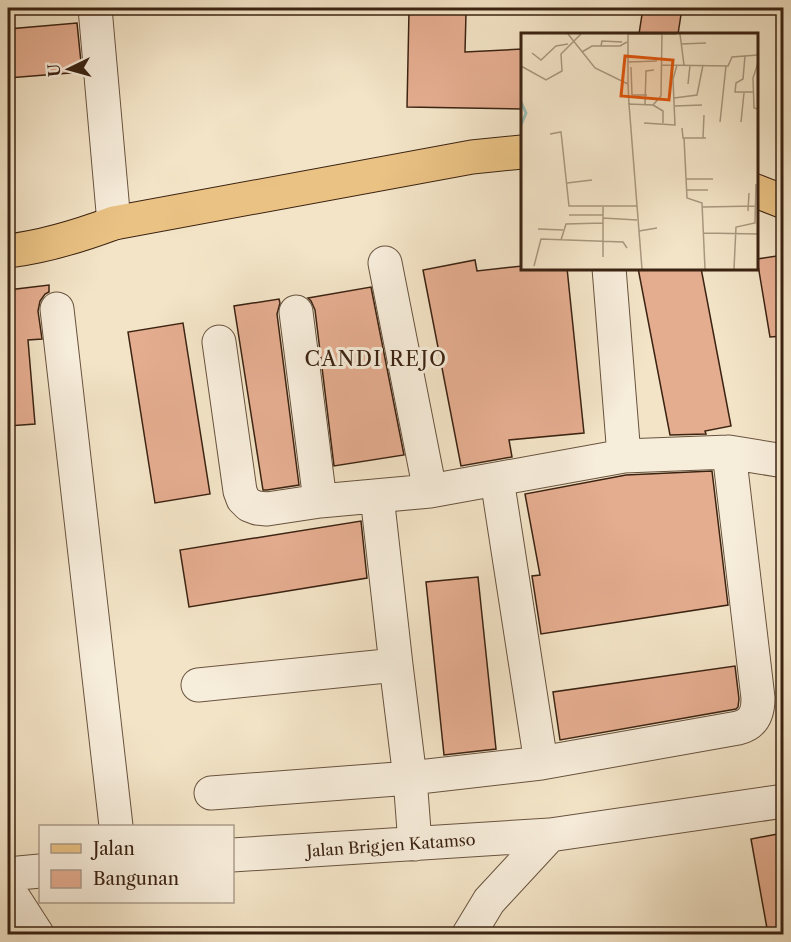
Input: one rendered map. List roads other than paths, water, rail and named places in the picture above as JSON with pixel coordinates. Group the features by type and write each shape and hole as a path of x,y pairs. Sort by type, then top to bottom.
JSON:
{"main road":[{"path":"8,251 76,237 114,223 472,157 521,152"},
{"path":"758,192 783,202"}],"street":[{"path":"95,8 114,223"},
{"path":"386,263 430,491"},
{"path":"609,270 624,456"},
{"path":"57,309 116,825"},
{"path":"296,312 320,501"},
{"path":"219,342 240,491 243,499 249,505 257,508 267,509 320,501 430,491 624,456 729,452 783,461"},
{"path":"211,793 410,778 541,763 747,725 754,719 758,708 758,698 729,452"},
{"path":"497,479 541,763"},
{"path":"377,496 410,778 415,844"},
{"path":"198,685 396,665"},
{"name":"Jalan Brigjen Katamso","path":"234,855 550,835 783,801"},
{"path":"469,934 489,901 550,835"},
{"path":"8,874 39,871"},
{"path":"8,889 38,934"}],"district":[{"name":"CANDI REJO","path":"376,359"}]}
